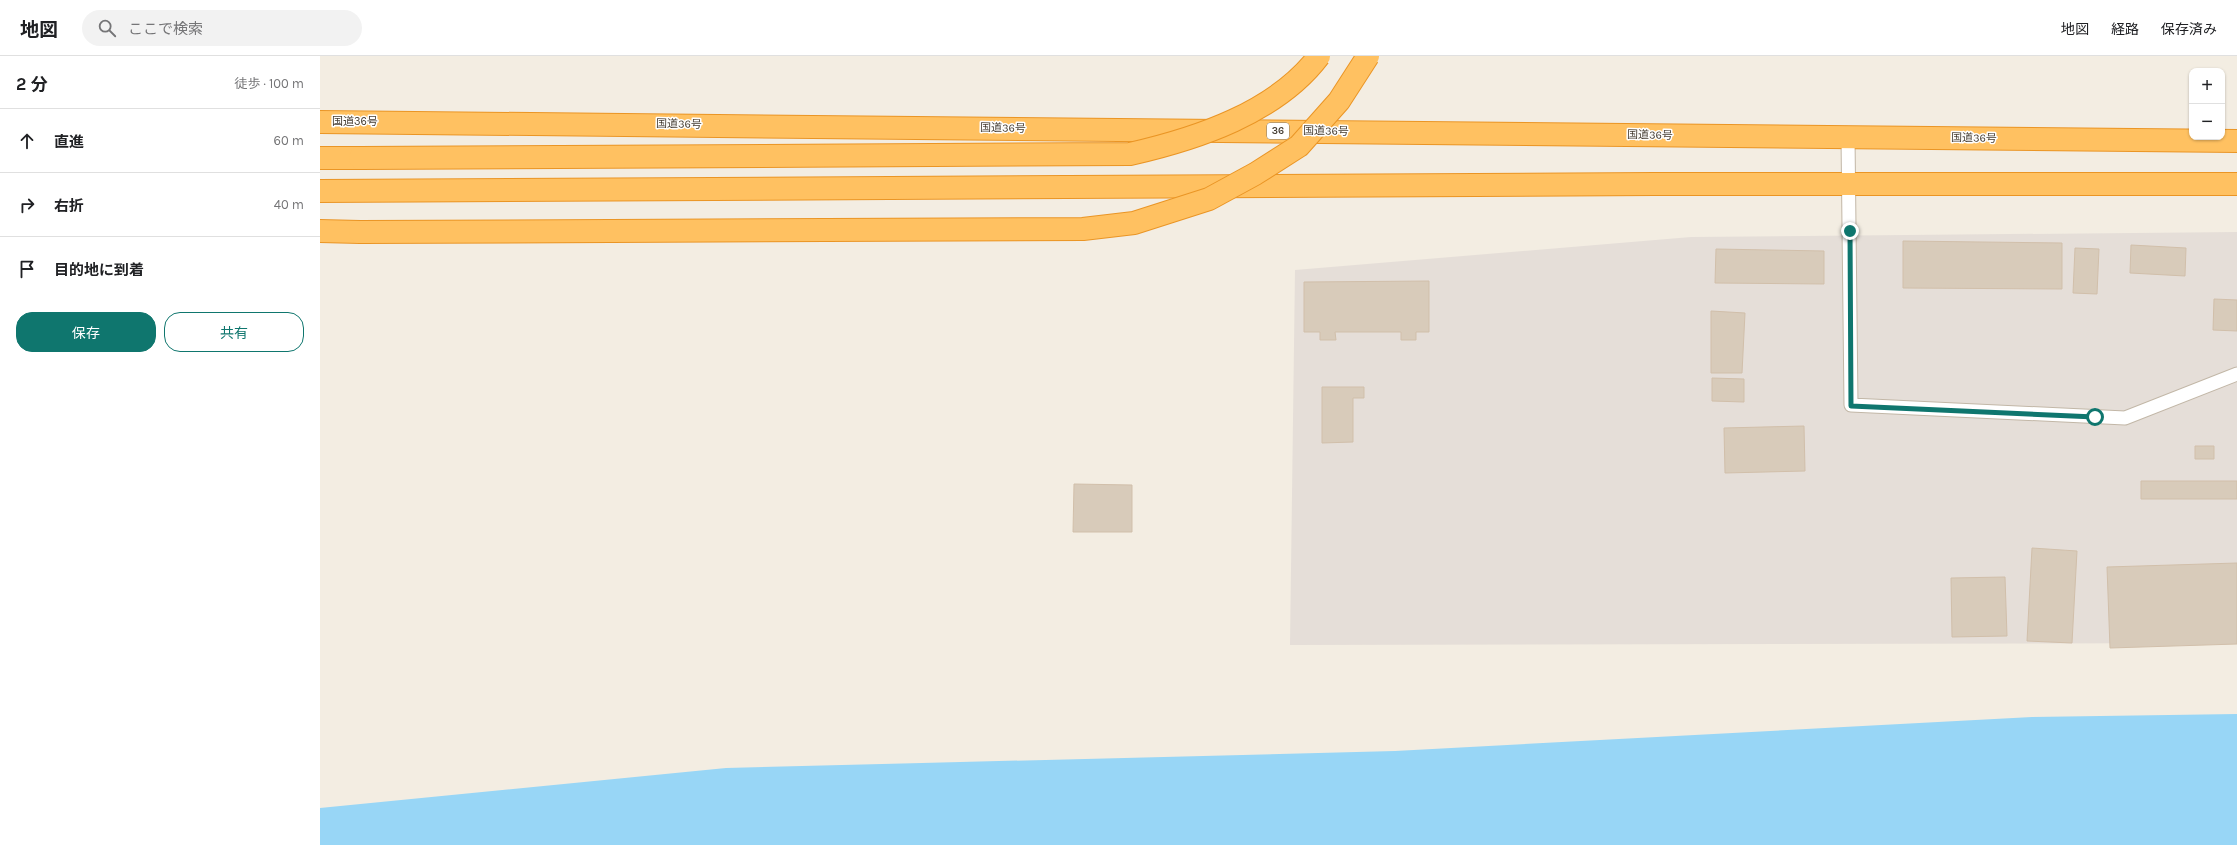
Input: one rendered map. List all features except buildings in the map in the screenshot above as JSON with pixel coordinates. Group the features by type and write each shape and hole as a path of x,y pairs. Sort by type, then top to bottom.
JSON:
{"highway":[{"path":"320,158 1130,154 1177,143 1246,116 1289,86 1319,56"},
{"path":"320,231 1076,229 1134,223 1209,198 1255,174 1299,146 1339,101 1368,56"},
{"name":"国道36号","path":"320,122 2237,141"},
{"path":"320,190 1849,184 2237,184"}],"lane":[{"path":"1848,137 1851,406 2125,418 2237,374"}],"shaded area":[{"path":"2237,232 2237,643 1290,645 1295,270 1691,237"}],"water":[{"path":"2237,714 2237,845 320,845 320,808 726,768 1395,751 2032,717"}],"route":[{"path":"1850,231 1851,406 2095,417"}]}
